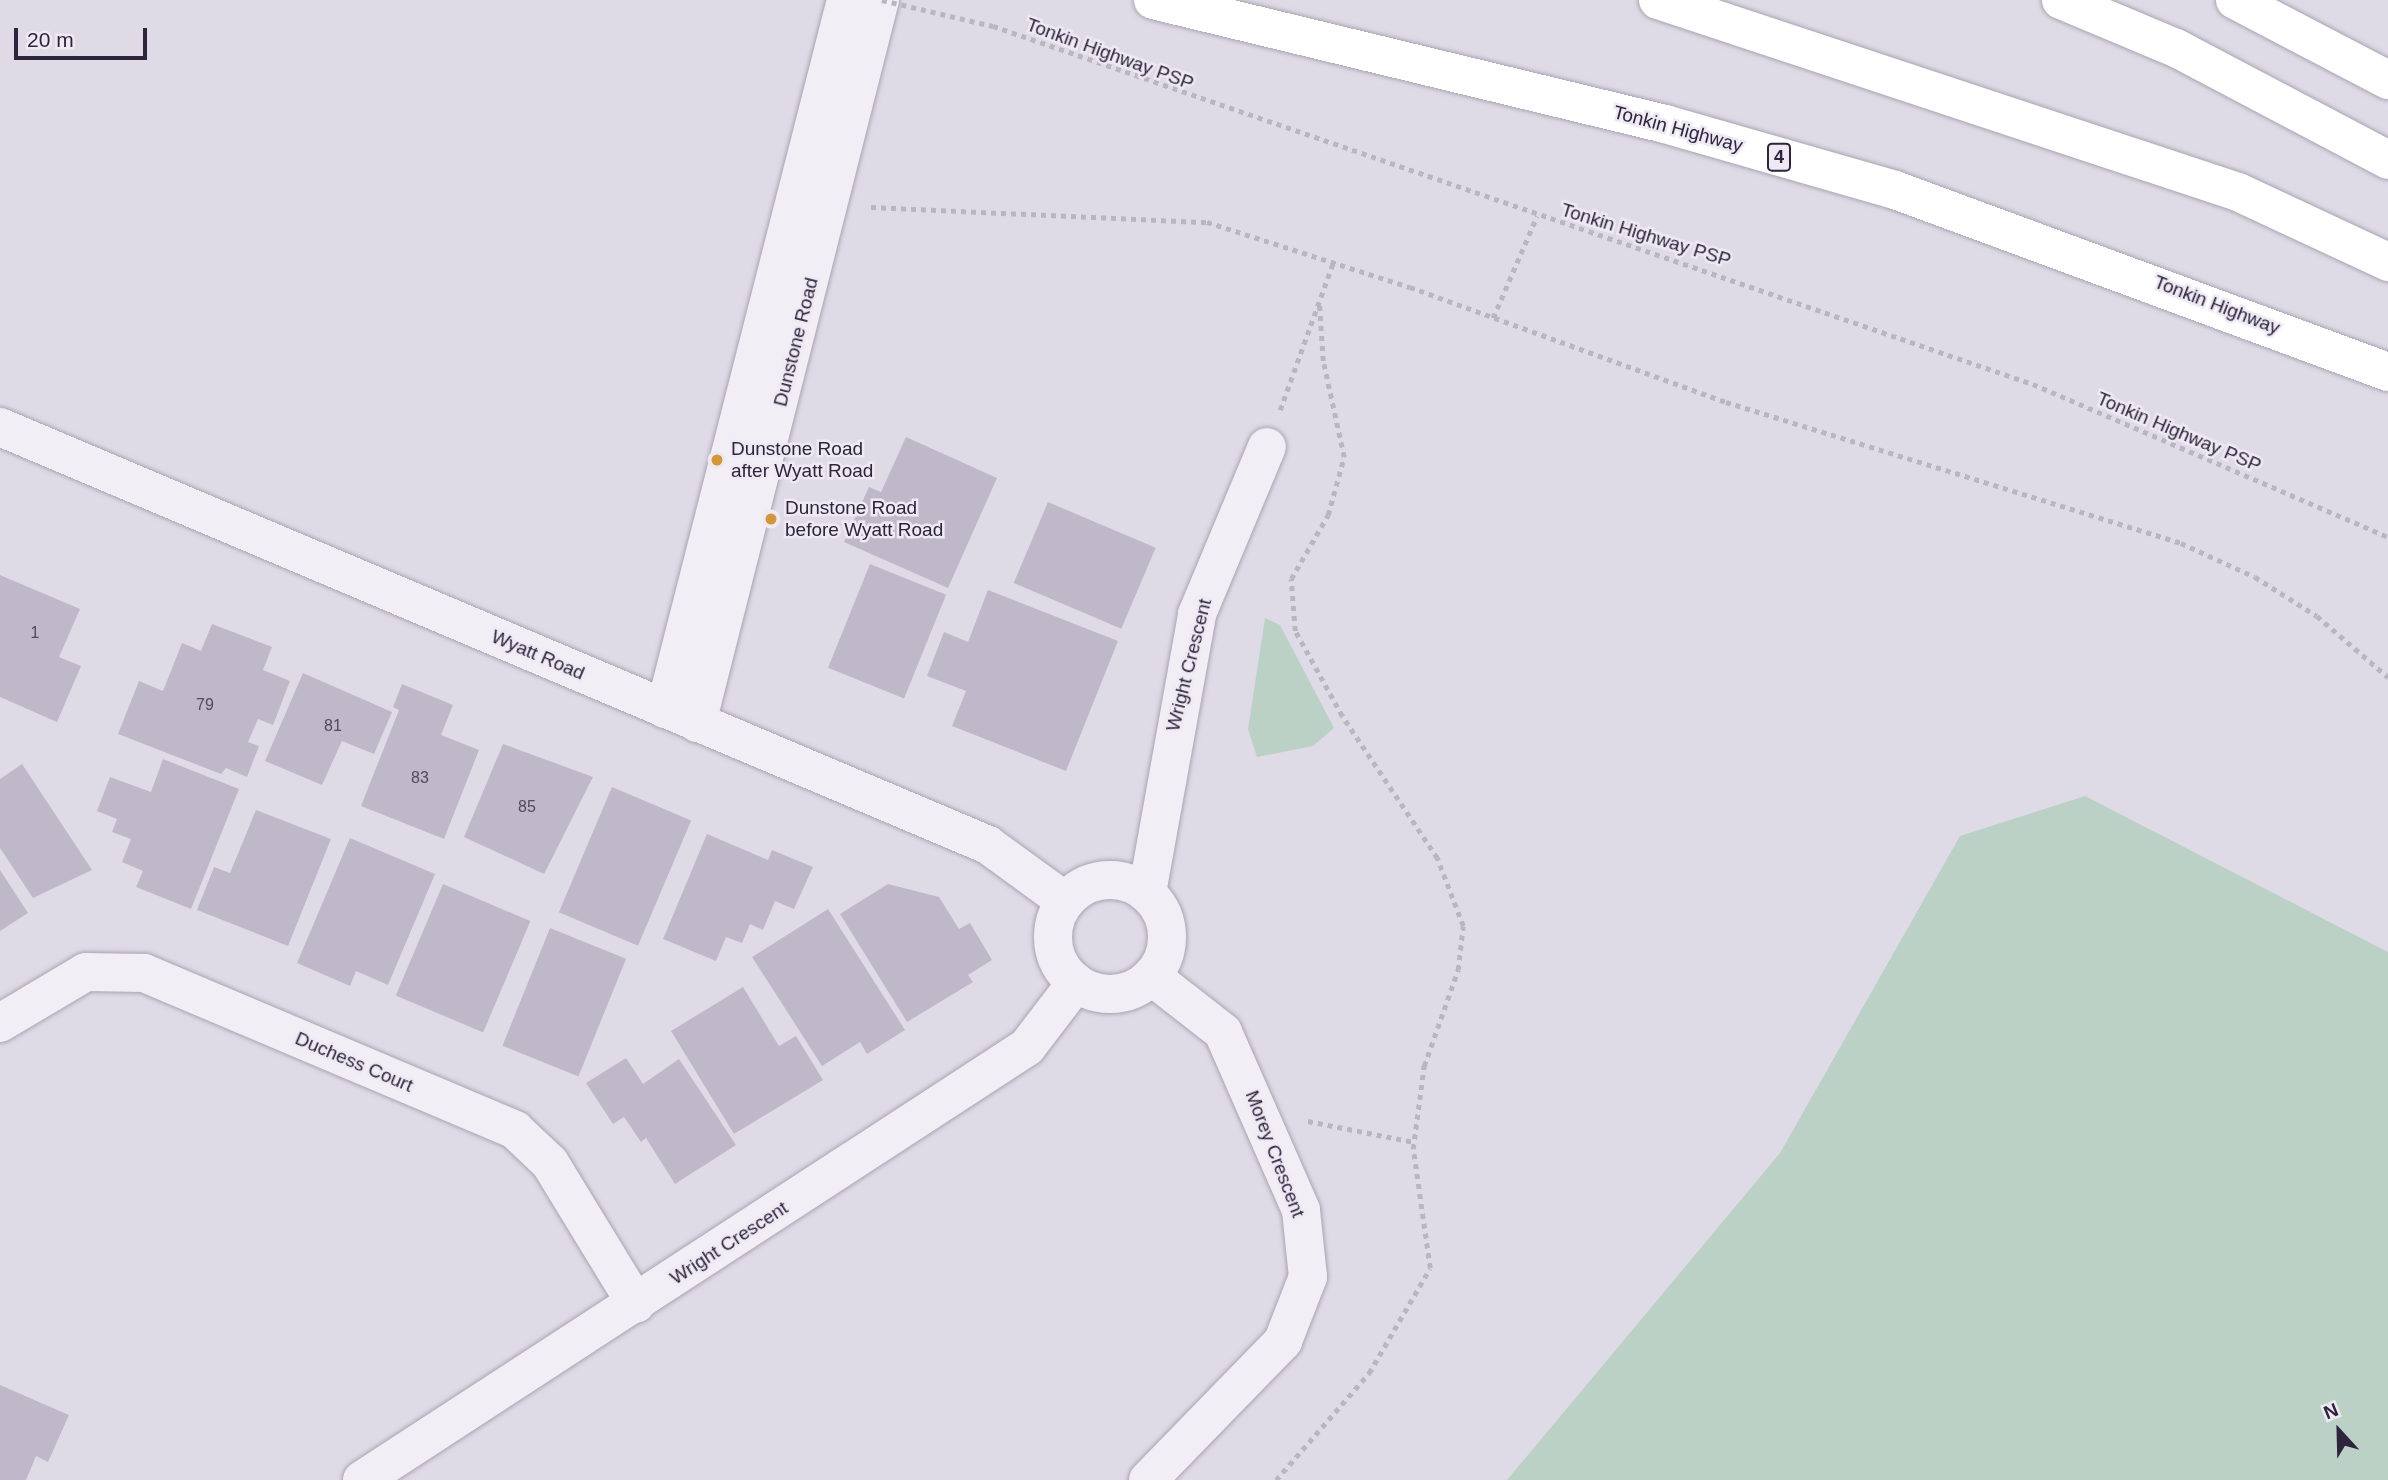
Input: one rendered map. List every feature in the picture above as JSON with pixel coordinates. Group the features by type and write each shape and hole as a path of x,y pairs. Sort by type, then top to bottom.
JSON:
{"highway":[{"name":"Tonkin Highway","path":"1153,0 1651,120 1895,190 2388,372"},
{"path":"1658,0 2238,192 2388,262"},
{"path":"2061,0 2176,48 2388,160"},
{"path":"2235,0 2388,80"}],"street":[{"name":"Dunstone Road","path":"681,716 846,0"},
{"name":"Dunstone Road","path":"681,716 881,0"},
{"name":"Wyatt Road","path":"0,427 988,845 1065,901"},
{"name":"Wright Crescent","path":"1146,893 1197,614 1267,447"},
{"path":"1104,880 1146,893 1161,911 1167,934 1151,976 1114,994 1076,983 1053,944 1065,901 1104,880"},
{"name":"Duchess Court","path":"0,1023 86,972 144,973 514,1130 550,1163 636,1304"},
{"name":"Morey Crescent","path":"1148,1480 1283,1341 1308,1277 1301,1210 1263,1112 1223,1032 1151,976"},
{"name":"Wright Crescent","path":"362,1480 1027,1047 1076,983"}],"path":[{"name":"Tonkin Highway PSP","path":"881,0 993,26 1537,216 1699,265 2033,384 2388,537"},
{"path":"871,207 1207,222 1493,318 1726,402 2181,543 2255,577 2306,610 2388,677"},
{"path":"1493,318 1537,216"},
{"path":"1267,447 1333,263"},
{"path":"1276,1480 1369,1373 1430,1268 1414,1142 1424,1066 1458,970 1463,926 1437,858 1349,728 1295,631 1291,579 1328,515 1344,457 1323,361 1319,301"},
{"path":"1263,1112 1414,1142"}],"green space":[{"path":"1265,618 1280,625 1334,728 1313,746 1257,757 1248,729"},
{"path":"2085,796 2388,952 2388,1480 1507,1480 1780,1153 1960,836"}],"building":[{"path":"906,437 997,478 948,588 844,542 869,487 881,492"},
{"path":"1048,502 1156,548 1121,629 1014,583"},
{"path":"870,564 946,595 904,699 828,668"},
{"path":"0,575 80,609 59,657 81,666 57,722 0,697"},
{"path":"988,590 1118,641 1066,771 952,726 966,691 927,676 944,632 968,642"},
{"path":"212,624 272,647 263,670 290,681 273,725 258,719 248,742 259,746 247,777 226,768 221,774 118,734 139,681 163,691 182,643 201,651"},
{"path":"303,673 392,712 374,754 342,741 322,785 265,761"},
{"path":"402,684 453,705 441,735 479,750 444,839 361,806 399,710 393,707"},
{"path":"503,744 593,777 544,874 464,837"},
{"path":"163,759 239,789 191,909 136,887 143,871 122,862 131,839 112,832 117,819 97,811 110,777 151,792"},
{"path":"22,764 92,870 33,898 0,848 0,779"},
{"path":"612,787 691,821 638,946 559,912"},
{"path":"256,810 331,839 288,946 197,910 214,867 230,873"},
{"path":"707,834 768,860 772,850 813,867 794,909 775,901 763,930 750,924 742,943 726,937 716,961 663,939"},
{"path":"350,838 435,874 388,985 356,971 350,986 297,963"},
{"path":"0,870 28,913 0,931"},
{"path":"443,884 530,921 483,1033 396,995"},
{"path":"888,884 939,897 959,929 970,923 992,960 968,975 973,982 907,1022 840,914"},
{"path":"828,909 905,1030 867,1054 860,1042 822,1066 752,957"},
{"path":"550,928 626,959 578,1076 502,1046"},
{"path":"743,987 779,1046 796,1036 823,1080 734,1134 671,1031"},
{"path":"626,1058 643,1084 679,1059 736,1145 675,1184 646,1138 641,1142 624,1117 613,1124 586,1083"},
{"path":"0,1385 69,1415 48,1462 36,1456 26,1480 0,1480"}],"place":[{"name":"Dunstone Road after Wyatt Road","path":"717,460"},
{"name":"Dunstone Road before Wyatt Road","path":"771,519"}]}
